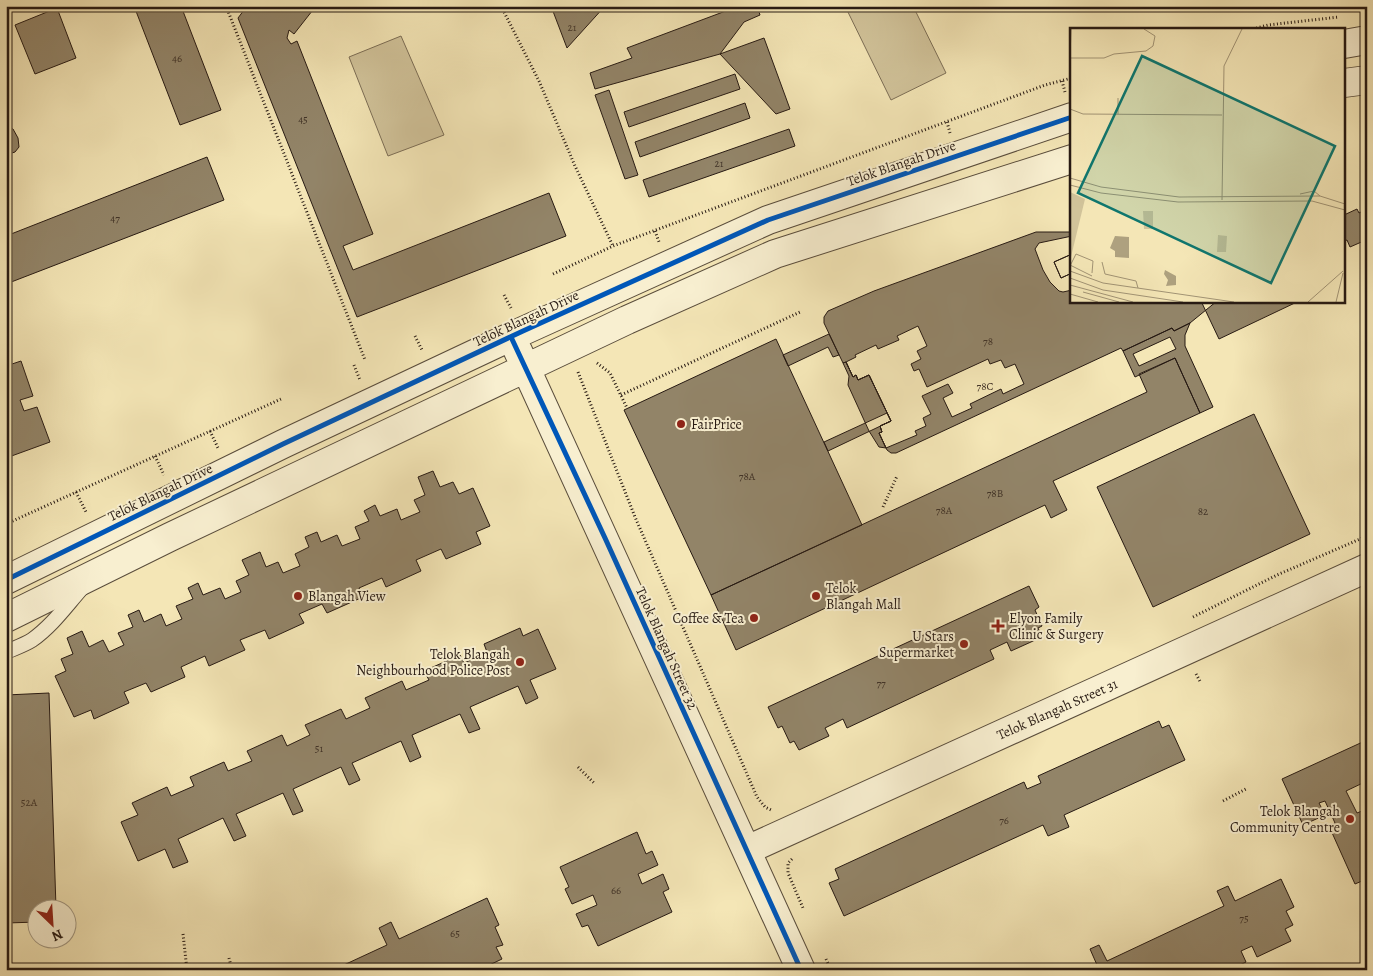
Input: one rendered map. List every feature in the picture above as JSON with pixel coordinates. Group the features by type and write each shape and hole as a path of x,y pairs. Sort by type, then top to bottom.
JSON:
{"street":[{"path":"1346,44 1367,40"},
{"path":"1346,84 1367,80"},
{"name":"Telok Blangah Drive","path":"6,580 283,444 511,337 768,220 1070,118"},
{"path":"6,618 94,574 627,320 774,254 1070,160"},
{"name":"Telok Blangah Street 32","path":"511,337 527,368 801,970"},
{"name":"Telok Blangah Street 31","path":"747,850 1365,575"}],"lane":[{"path":"6,652 31,640 55,620 94,574"}],"path":[{"path":"226,6 365,360"},
{"path":"501,6 539,81 575,166 613,246"},
{"path":"1256,28 1268,24 1347,16"},
{"path":"552,274 613,246 1036,88 1070,79"},
{"path":"621,395 800,312"},
{"path":"590,358 610,374 627,408"},
{"path":"575,365 635,517 757,797 765,807 772,810"},
{"path":"6,524 281,399"},
{"path":"883,507 896,476"},
{"path":"1191,618 1277,575 1367,536"},
{"path":"1194,669 1201,683"},
{"path":"578,767 595,784"},
{"path":"1223,800 1246,789"},
{"path":"797,855 788,863 788,873 807,916"},
{"path":"183,934 187,970"},
{"path":"823,952 831,970"},
{"path":"229,958 232,970"}],"shaded area":[{"path":"845,6 913,6 946,73 891,100"},
{"path":"401,36 444,135 388,156 349,57"}],"building":[{"path":"134,6 181,6 221,110 180,125"},
{"path":"247,6 316,6 294,34 289,30 287,38 291,44 297,41 373,234 343,246 353,270 549,193 566,236 357,317 238,18"},
{"path":"551,6 605,6 567,48"},
{"path":"739,6 757,6 760,15 744,22 720,54 595,89 590,73 632,58 627,48"},
{"path":"57,8 76,58 35,74 15,25"},
{"path":"764,38 790,109 776,114 720,54"},
{"path":"735,74 740,89 629,127 624,112"},
{"path":"609,90 638,175 625,179 595,95"},
{"path":"745,103 750,118 640,157 635,142"},
{"path":"6,128 13,129 18,138 19,147 15,152 6,155"},
{"path":"789,129 795,146 649,197 643,180"},
{"path":"207,157 224,200 6,284 6,236"},
{"path":"1357,209 1359,213 1367,209 1367,241 1350,247 1346,240 1346,214"},
{"path":"1036,232 1070,232 1070,255 1054,262 1061,278 1070,274 1070,302 1216,302 1190,323 1174,331 1172,328 1123,351 1121,348 896,453 891,453 887,450 879,433 882,432 880,426 891,421 869,375 858,380 856,375 853,377 846,362 843,363 824,323 824,317 828,311 874,291"},
{"path":"1070,236 1070,255 1054,262 1061,278 1070,274 1070,290 1059,291 1050,282 1035,249 1039,243"},
{"path":"1201,302 1297,302 1219,339"},
{"path":"1190,323 1185,335 1185,346 1213,407 1200,413 1175,358 1135,377 1123,351 1172,328 1174,331","holes":["1170,337 1176,349 1139,366 1133,354"]},
{"path":"918,326 927,346 917,351 921,359 911,364 914,371 919,369 927,387 988,359 990,364 1001,360 1005,368 1015,364 1024,384 1003,394 1001,389 970,404 972,408 952,417 943,398 953,393 948,384 922,396 931,414 923,418 926,426 915,431 917,435 886,448 879,433 882,432 880,426 891,421 869,375 858,380 856,375 853,377 846,362 856,357 855,355 876,345 878,349 899,340 897,336"},
{"path":"829,334 839,355 833,357 828,347 788,366 783,355"},
{"path":"776,339 862,525 711,595 624,410"},
{"path":"1175,358 1200,413 1053,481 1067,510 1051,518 1045,505 736,650 711,595 1147,392 1139,374"},
{"path":"21,361 33,396 20,400 24,411 37,407 50,442 6,458 6,366"},
{"path":"846,362 853,377 856,375 858,380 869,375 891,421 880,426 882,432 879,433 886,448 879,447 869,431 848,385 849,376 843,363"},
{"path":"887,413 891,421 828,451 824,442"},
{"path":"1254,414 1310,534 1153,607 1097,487"},
{"name":"Blangah View","path":"433,471 440,487 453,482 459,494 473,488 490,526 476,532 481,544 446,559 441,549 416,560 421,571 386,587 382,578 359,588 363,597 327,613 322,604 299,614 304,623 269,639 265,630 240,640 245,650 209,666 205,656 181,667 185,677 151,692 146,683 124,692 129,703 94,719 91,710 74,717 55,676 66,671 61,659 73,654 67,638 82,631 89,647 103,640 109,652 124,645 118,633 133,627 128,615 139,610 144,622 161,614 166,626 182,619 176,606 193,599 188,588 198,583 203,595 220,588 225,599 241,592 236,581 249,575 242,560 260,552 266,567 278,562 283,573 300,566 295,554 309,547 305,537 317,532 321,542 337,535 342,546 360,539 355,527 369,521 364,511 375,505 380,516 397,509 401,520 420,512 414,500 425,495 418,477"},
{"path":"1029,586 1039,607 1035,610 1042,626 1038,628 1042,637 1011,651 1007,642 990,650 994,659 847,728 843,719 825,728 829,736 799,750 794,741 790,743 782,726 778,728 768,707"},
{"path":"520,628 523,636 538,629 556,669 530,680 538,698 526,704 518,686 470,707 480,729 469,733 460,714 412,735 421,757 410,762 401,741 352,763 360,780 349,785 341,767 293,789 303,811 293,815 283,793 236,814 246,836 234,841 223,818 178,839 188,862 173,868 165,849 138,861 121,822 138,815 132,803 167,787 171,796 194,786 190,777 224,762 228,771 252,761 247,751 282,735 287,746 310,735 305,725 341,709 346,719 370,708 365,698 402,681 406,690 429,680 424,671 460,655 464,663 487,652 484,644"},
{"path":"49,693 56,898 28,898 28,922 6,923 6,695"},
{"path":"1159,721 1162,728 1169,725 1185,760 1064,815 1069,827 1048,836 1043,825 844,916 829,883 839,879 835,869 1024,782 1027,789 1041,783 1038,776"},
{"name":"Telok Blangah Community Centre","path":"1367,740 1367,781 1346,791 1357,813 1367,809 1367,891 1362,881 1355,884 1329,826 1335,823 1325,801 1319,803 1325,815 1303,825 1282,779"},
{"path":"637,832 646,854 652,851 658,865 638,874 642,884 663,874 669,889 663,892 672,912 598,946 588,925 582,927 576,914 597,905 593,895 572,904 565,889 569,887 560,867"},
{"path":"1281,879 1294,907 1286,911 1293,925 1285,929 1291,941 1257,957 1252,946 1241,951 1246,962 1230,970 1088,970 1097,965 1090,949 1099,945 1107,961 1224,906 1217,891 1228,886 1235,901"},
{"path":"487,898 499,925 495,927 503,945 496,947 502,959 479,970 333,970 387,945 379,928 391,922 399,939"}],"cycle path":[{"path":"6,580 283,444 523,331 768,220 1070,118"},
{"path":"511,337 605,538 801,970"}],"place":[{"name":"FairPrice","path":"681,424"},
{"name":"Blangah View","path":"298,596"},
{"name":"Telok Blangah Mall","path":"816,596"},
{"name":"Coffee & Tea","path":"754,618"},
{"name":"Elyon Family Clinic & Surgery","path":"998,626"},
{"name":"U Stars Supermarket","path":"964,644"},
{"name":"Telok Blangah Neighbourhood Police Post","path":"520,662"},
{"name":"Telok Blangah Community Centre","path":"1350,819"}]}
